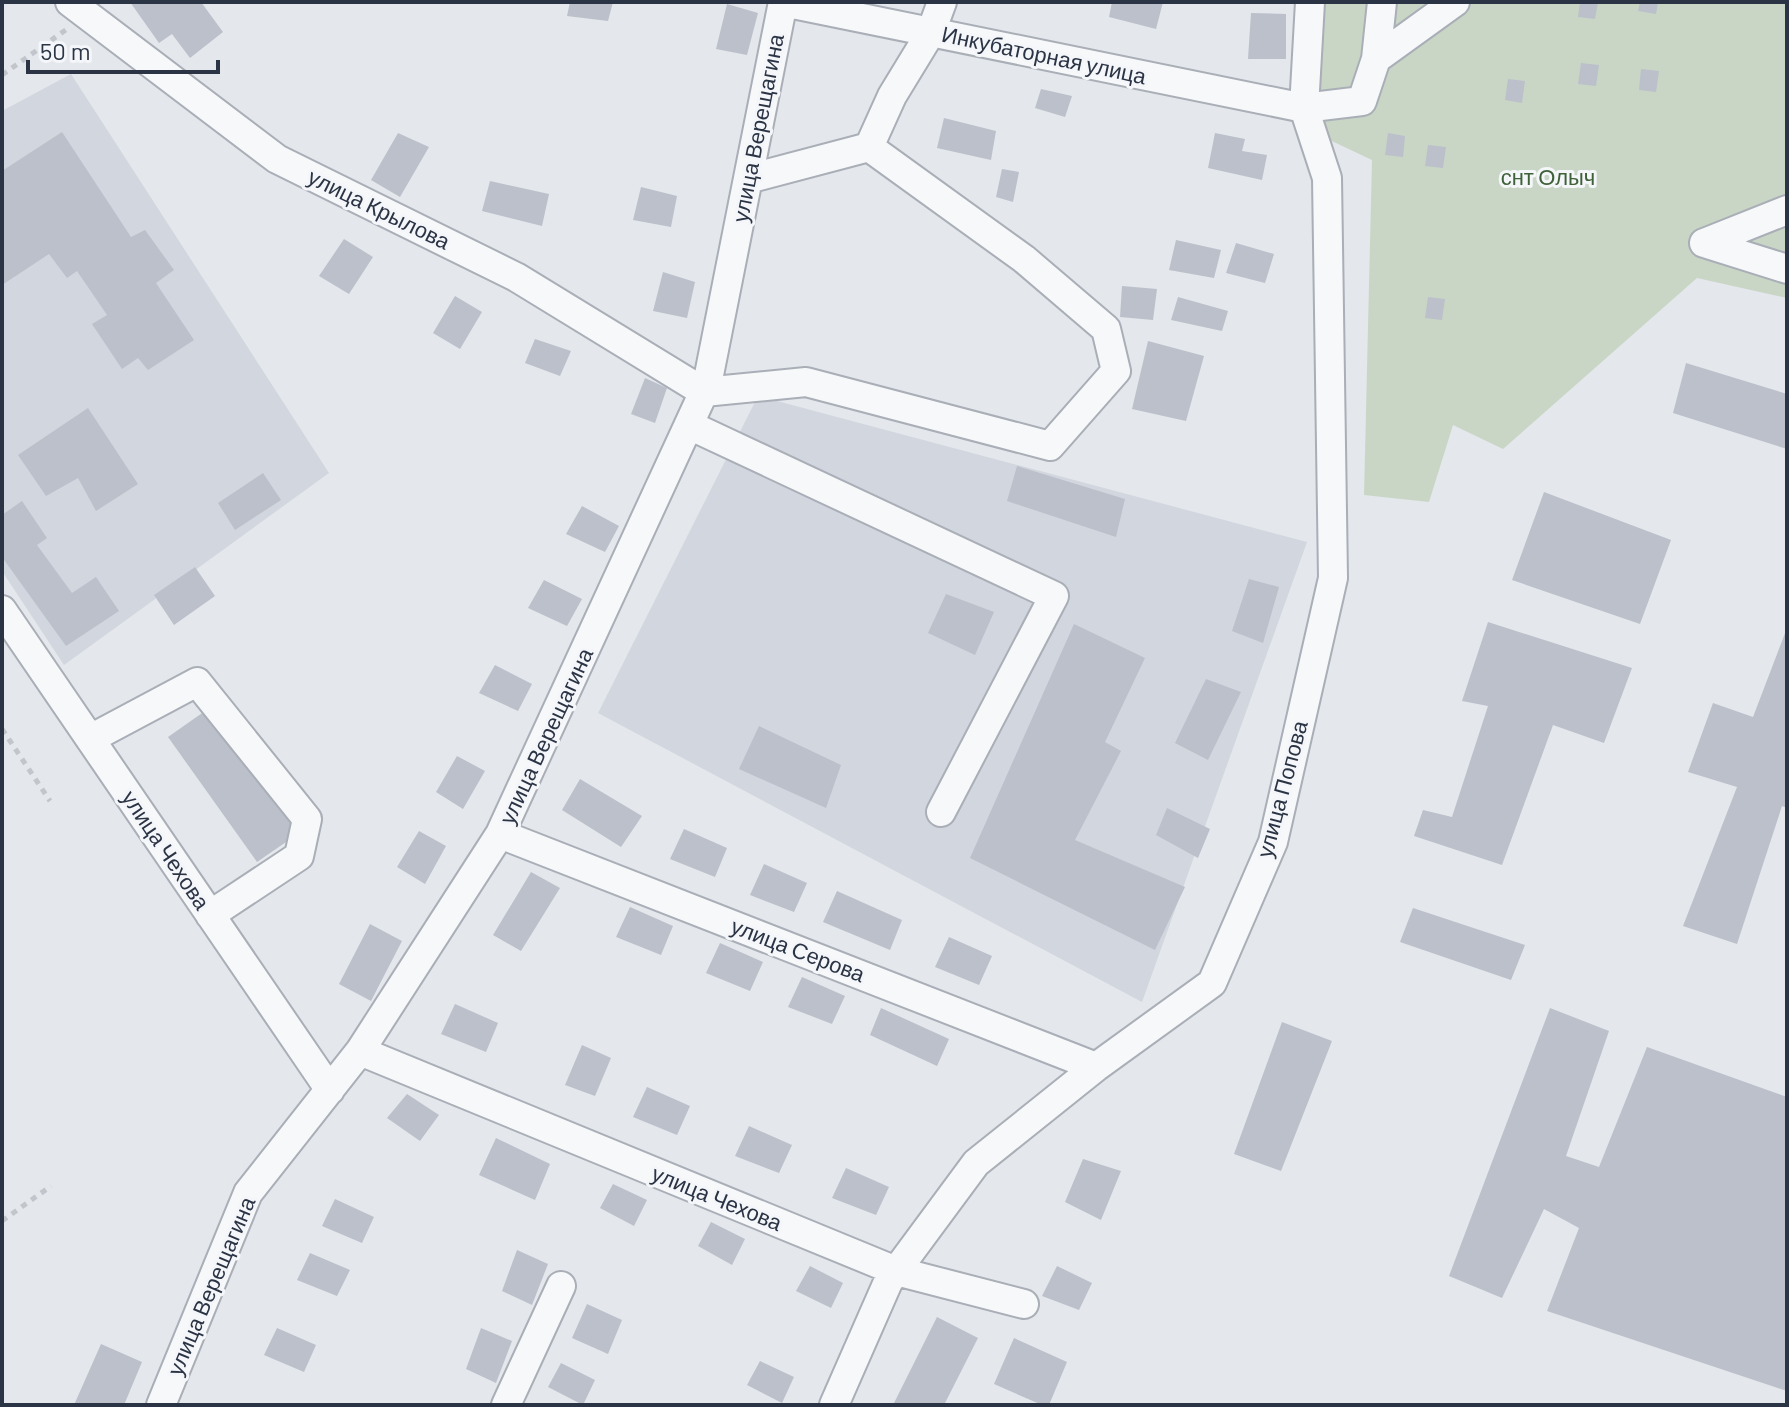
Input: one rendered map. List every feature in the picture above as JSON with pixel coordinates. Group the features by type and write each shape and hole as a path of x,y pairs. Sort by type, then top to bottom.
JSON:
{"street":[{"name":"Инкубаторная улица","path":"783,2 1304,108 1362,101 1376,59"},
{"name":"улица Верещагина","path":"161,1405 248,1193 360,1051 500,834 704,392 783,2"},
{"path":"869,147 892,96 931,32 942,2"},
{"path":"1304,108 1310,2"},
{"path":"1376,59 1382,2"},
{"path":"1376,59 1455,2"},
{"name":"улица Крылова","path":"78,8 277,159 516,277 704,392"},
{"name":"улица Попова","path":"834,1405 888,1282 976,1163 1096,1067 1212,983 1273,842 1333,578 1327,178 1304,108"},
{"path":"748,179 869,147"},
{"path":"704,392 806,382 1050,446 1116,371 1106,329 1024,259 869,147"},
{"path":"1787,210 1704,243 1787,269"},
{"path":"689,425 1054,596 941,812"},
{"name":"улица Чехова","path":"2,610 330,1090"},
{"path":"90,739 197,682 307,819 299,856 210,915"},
{"name":"улица Серова","path":"500,834 1096,1067"},
{"name":"улица Чехова","path":"360,1051 896,1271 1024,1304"},
{"path":"506,1405 561,1286"}],"path":[{"path":"2,75 78,8"},
{"path":"2,729 50,801"},
{"path":"2,1221 51,1186"}],"shaded area":[{"path":"71,74 329,473 64,665 2,571 2,111"},
{"path":"758,396 1307,542 1142,1002 598,713"}],"green space":[{"name":"снт Олыч","path":"1314,2 1787,2 1787,298 1697,278 1503,449 1453,425 1429,502 1364,495 1372,160 1302,127"}],"building":[{"path":"130,2 201,2 223,32 190,58 172,34 159,43"},
{"path":"570,2 613,2 608,21 567,16"},
{"path":"1112,2 1163,2 1156,29 1109,17"},
{"path":"1580,2 1598,2 1595,19 1578,17"},
{"path":"1640,2 1658,2 1656,14 1638,11"},
{"path":"727,4 758,13 747,55 716,49"},
{"path":"1251,13 1286,14 1286,59 1248,59"},
{"path":"1581,63 1599,65 1596,86 1578,84"},
{"path":"1641,69 1659,71 1656,92 1639,90"},
{"path":"1508,79 1525,81 1522,103 1505,100"},
{"path":"1041,89 1072,96 1065,117 1035,108"},
{"path":"944,118 996,131 991,160 937,148"},
{"path":"62,132 131,237 145,230 174,270 156,283 194,340 148,370 138,358 122,369 92,324 107,315 77,271 67,278 49,254 2,285 2,171"},
{"path":"398,133 429,147 400,197 371,180"},
{"path":"1215,133 1245,139 1242,151 1267,155 1262,180 1208,168"},
{"path":"1388,133 1405,136 1403,157 1385,155"},
{"path":"1428,145 1446,147 1443,168 1425,166"},
{"path":"1002,169 1019,172 1013,202 996,197"},
{"path":"490,181 549,194 542,226 482,211"},
{"path":"641,187 677,196 671,227 633,220"},
{"path":"344,239 373,257 349,294 319,276"},
{"path":"1176,240 1221,250 1214,278 1169,270"},
{"path":"1236,243 1274,254 1265,283 1226,273"},
{"path":"663,272 695,282 687,318 653,311"},
{"path":"1122,286 1157,289 1153,320 1120,317"},
{"path":"455,296 482,312 460,349 433,333"},
{"path":"1178,297 1228,311 1222,331 1171,320"},
{"path":"1428,297 1445,299 1442,320 1425,318"},
{"path":"535,339 571,351 560,376 525,363"},
{"path":"1148,341 1204,356 1186,421 1132,409"},
{"path":"1686,363 1787,394 1787,449 1673,413"},
{"path":"645,378 667,388 655,423 631,414"},
{"path":"88,408 138,484 96,511 78,478 46,496 18,455"},
{"path":"1017,466 1125,499 1116,537 1007,501"},
{"path":"263,473 281,500 235,530 218,503"},
{"path":"1544,492 1671,540 1640,624 1512,580"},
{"path":"22,501 47,538 37,545 72,593 96,577 119,611 66,646 2,557 2,515"},
{"path":"582,506 619,526 605,552 566,534"},
{"path":"195,567 215,596 174,625 154,595"},
{"path":"1249,579 1279,587 1263,643 1232,631"},
{"path":"544,580 582,599 567,626 528,608"},
{"path":"946,594 994,612 975,655 928,633"},
{"path":"1488,622 1632,668 1604,743 1553,725 1502,865 1414,836 1423,810 1452,817 1488,706 1462,701"},
{"path":"1074,624 1145,658 1105,742 1121,751 1075,840 1185,887 1155,950 970,858"},
{"path":"1787,628 1787,808 1782,806 1737,944 1683,926 1737,787 1688,772 1713,703 1753,717"},
{"path":"495,665 532,684 518,711 479,693"},
{"path":"1206,679 1241,692 1208,760 1175,743"},
{"path":"215,704 302,831 257,862 168,737"},
{"path":"759,726 841,765 826,808 739,769"},
{"path":"457,756 485,771 463,809 436,792"},
{"path":"580,779 642,816 621,847 562,810"},
{"path":"1167,808 1210,829 1198,858 1156,835"},
{"path":"684,829 727,848 715,877 670,859"},
{"path":"419,831 446,846 425,884 397,867"},
{"path":"764,864 807,883 794,912 750,895"},
{"path":"531,872 560,888 521,951 493,935"},
{"path":"837,891 902,920 890,950 823,922"},
{"path":"630,907 673,926 661,955 616,937"},
{"path":"1413,908 1525,945 1511,980 1400,942"},
{"path":"370,924 402,941 371,1001 339,984"},
{"path":"949,937 992,956 979,985 935,967"},
{"path":"720,943 763,962 750,991 706,973"},
{"path":"802,977 845,996 832,1024 788,1007"},
{"path":"455,1004 498,1023 486,1052 441,1034"},
{"path":"881,1008 949,1039 937,1066 870,1035"},
{"path":"1550,1008 1609,1031 1566,1156 1599,1167 1647,1047 1787,1097 1787,1391 1547,1311 1579,1228 1544,1209 1502,1298 1449,1276"},
{"path":"1282,1022 1332,1041 1281,1171 1234,1154"},
{"path":"582,1045 611,1058 595,1096 565,1085"},
{"path":"647,1087 690,1106 677,1135 633,1117"},
{"path":"407,1094 439,1115 420,1141 387,1118"},
{"path":"749,1126 792,1145 779,1173 735,1156"},
{"path":"496,1138 550,1164 535,1200 479,1175"},
{"path":"1083,1159 1121,1171 1101,1220 1065,1202"},
{"path":"846,1168 889,1187 876,1215 832,1198"},
{"path":"613,1184 647,1200 634,1226 600,1208"},
{"path":"335,1199 374,1217 362,1243 322,1226"},
{"path":"711,1222 745,1239 732,1265 698,1246"},
{"path":"517,1250 548,1264 532,1305 502,1291"},
{"path":"310,1253 350,1270 337,1296 297,1280"},
{"path":"810,1266 843,1283 831,1308 796,1291"},
{"path":"1057,1266 1092,1283 1079,1310 1042,1296"},
{"path":"587,1304 622,1320 608,1354 572,1338"},
{"path":"937,1317 978,1338 944,1405 893,1405"},
{"path":"277,1328 316,1345 304,1372 264,1355"},
{"path":"481,1328 512,1341 496,1383 466,1369"},
{"path":"1014,1338 1067,1362 1049,1405 1042,1405 994,1384"},
{"path":"101,1344 142,1362 124,1405 74,1405"},
{"path":"760,1361 794,1377 782,1403 747,1385"},
{"path":"561,1363 595,1380 583,1405 548,1387"}]}
